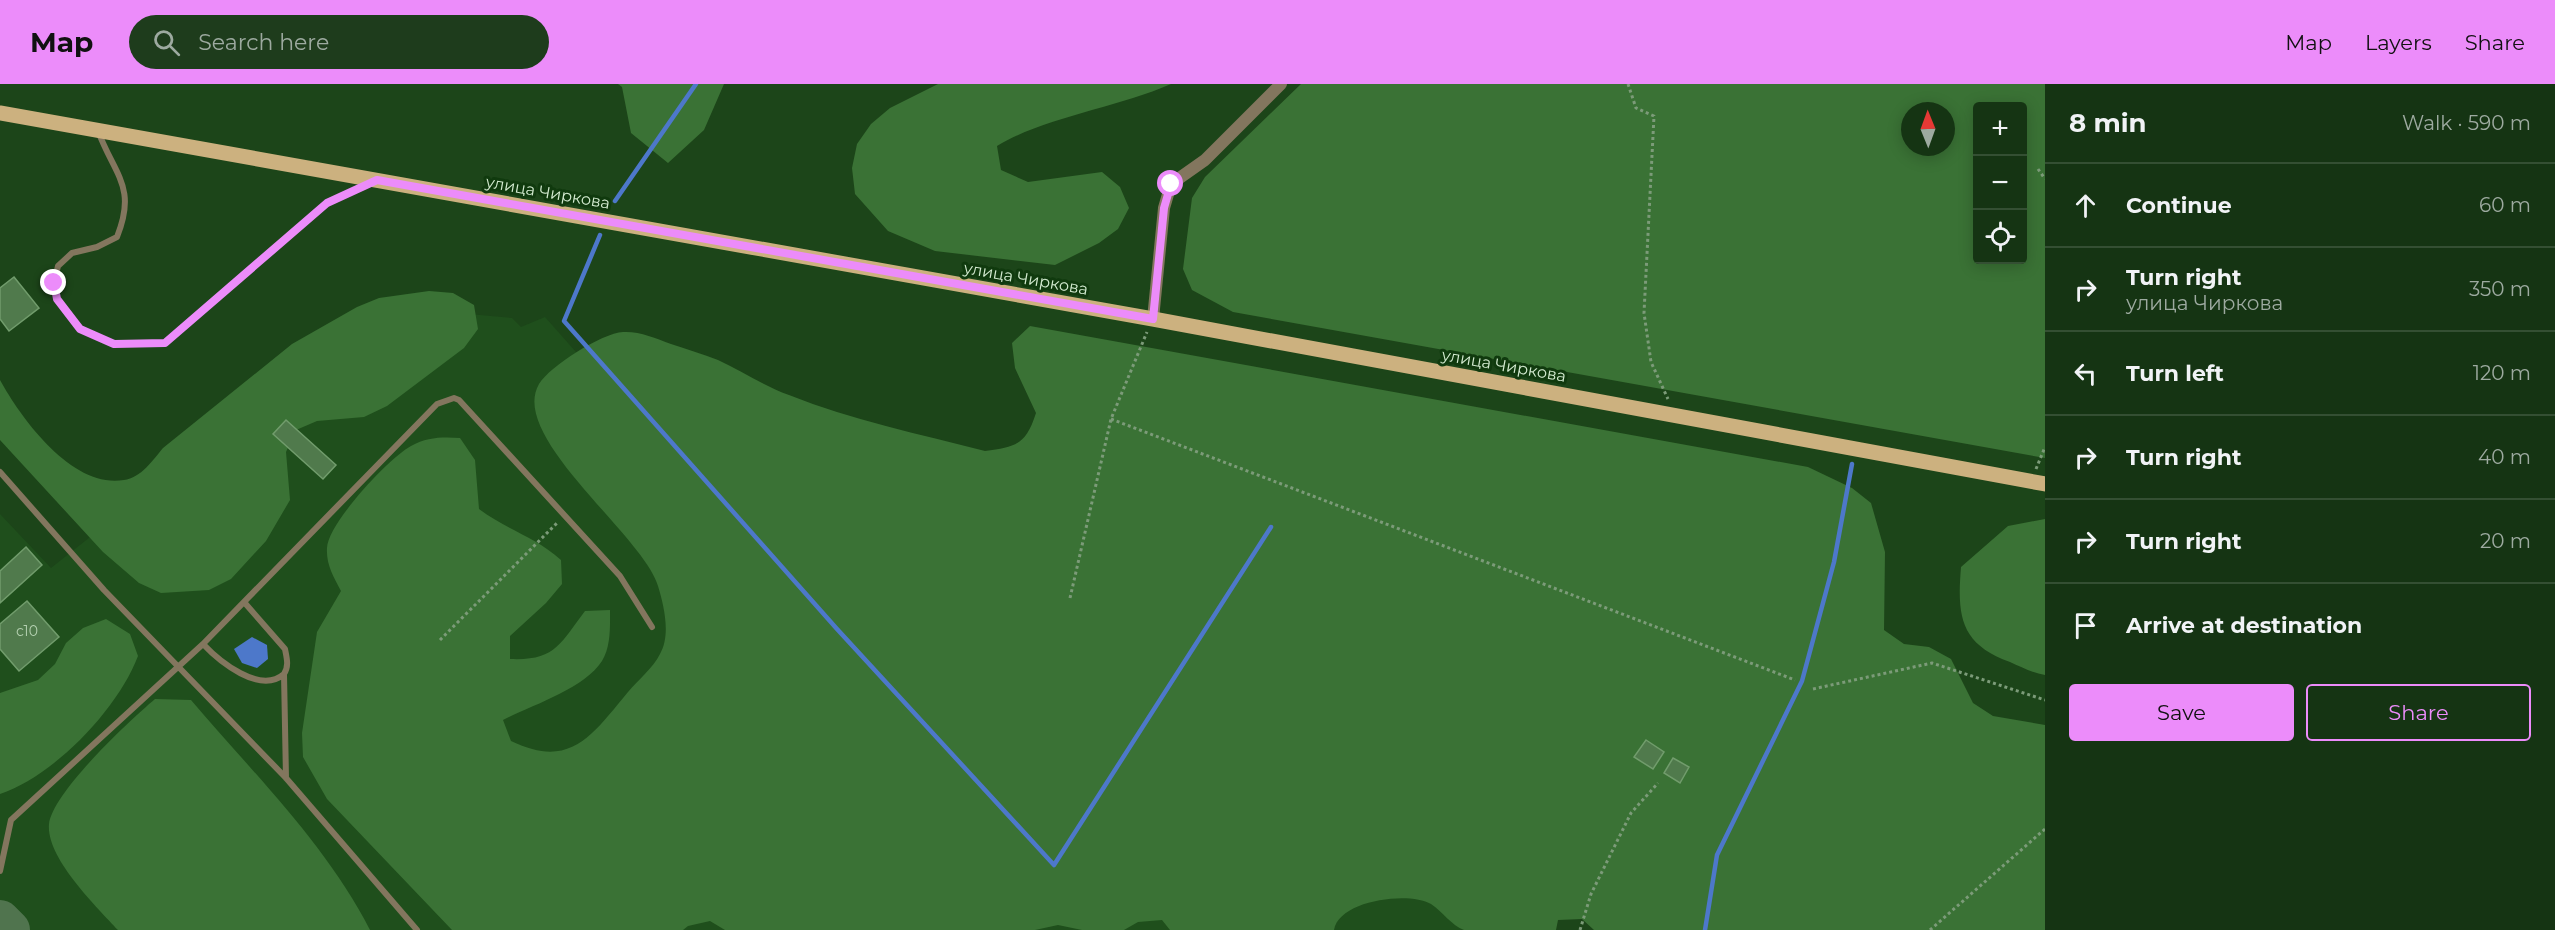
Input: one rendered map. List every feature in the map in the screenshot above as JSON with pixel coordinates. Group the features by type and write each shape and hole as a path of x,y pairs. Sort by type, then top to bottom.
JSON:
{"main road":[{"name":"улица Чиркова","path":"0,113 1153,319 2038,483"}],"street":[{"path":"1153,319 1164,208 1171,184 1205,160 1281,84"}],"lane":[{"path":"98,131 124,184 126,213 117,237 97,247 72,253 58,266 54,283 57,299 80,329 114,344 165,343 327,203 377,180"},
{"path":"0,871 11,820 203,644 438,404 447,400 459,400 566,514 620,576 652,627"},
{"path":"0,472 104,590 286,778 417,930"},
{"path":"244,602 285,649 288,664 284,674 286,778"},
{"path":"203,644 224,665 245,676 265,680 278,679 284,674"}],"path":[{"path":"1628,84 1636,108 1654,116 1644,313 1651,362 1674,415"},
{"path":"2038,169 2045,179"},
{"path":"1070,598 1111,419 1153,319"},
{"path":"1111,419 1795,680"},
{"path":"2038,483 2045,447"},
{"path":"440,640 566,514"},
{"path":"1813,689 1932,663 2045,700"},
{"path":"1580,930 1591,894 1631,813 1658,783"},
{"path":"1930,930 2045,829"}],"shaded area":[{"path":"618,84 724,84 704,130 668,163 631,133 622,87"},
{"path":"938,84 1171,84 1037,127 997,146 1001,170 1028,182 1102,172 1120,187 1129,208 1118,229 1099,243 1055,265 935,251 888,231 855,194 852,168 857,144 871,124 890,108"},
{"path":"1301,84 2045,84 2045,458 1233,312 1192,290 1183,269 1192,198 1205,177"},
{"path":"429,291 453,293 474,305 478,329 464,348 387,406 364,417 317,421 296,430 286,452 290,500 266,541 231,579 209,590 161,593 139,583 103,552 0,440 0,380 35,432 68,463 86,474 105,480 130,479 146,468 163,448 292,344 357,307 379,298"},
{"path":"447,312 512,318 521,327 545,317 1060,899 1291,737 1472,930 0,930 0,514 51,568 351,330"},
{"path":"1030,326 1808,467 1852,488 1871,503 1885,552 1884,630 1904,644 1929,647 1951,659 1973,703 1993,716 2045,725 2045,930 1594,930 1582,919 1558,920 1556,930 1464,930 1431,904 1407,898 1361,905 1348,911 1339,920 1334,930 1170,930 1162,920 1138,922 1124,930 1082,930 1058,925 1035,930 725,930 710,921 688,926 683,930 452,930 327,799 303,757 302,733 317,632 341,591 329,565 327,548 337,523 361,492 389,463 411,446 435,438 460,438 475,460 479,509 542,545 561,560 562,584 546,603 510,636 510,659 525,659 547,653 562,641 585,611 610,610 607,649 602,661 594,671 557,695 503,720 511,741 532,749 550,752 565,750 591,734 649,669 663,646 666,629 658,586 647,565 629,540 559,458 542,431 535,406 539,384 554,368 603,338 623,332 635,333 718,360 771,387 813,404 886,426 985,451 1005,448 1019,442 1024,438 1036,413 1015,368 1012,343"},
{"path":"2045,519 2045,675 1993,655 1971,637 1962,614 1960,584 1961,567 2008,526"},
{"path":"106,619 130,634 138,656 129,676 116,697 82,738 42,772 0,794 0,693 38,680 55,664 66,643 83,628"},
{"path":"155,699 191,700 310,839 352,898 370,930 118,930 98,909 64,866 50,837 49,824 54,810 77,776 128,723"}],"water":[{"path":"252,637 267,645 268,659 257,668 242,663 234,649"}],"building":[{"path":"14,277 39,308 9,331 0,319 0,288"},
{"path":"286,420 336,465 323,479 273,434"},
{"path":"26,547 42,565 0,603 0,571"},
{"path":"27,601 59,637 19,671 0,649 0,624"},
{"path":"1646,740 1664,752 1653,769 1634,757"},
{"path":"1673,758 1689,767 1680,783 1664,773"}],"waterway":[{"path":"615,201 696,84"},
{"path":"600,235 564,321 837,629 1054,865 1271,527"},
{"path":"1705,930 1717,855 1802,681 1834,562 1852,464"}],"taxiway":[{"path":"0,920 10,930"}],"route":[{"path":"54,283 57,299 80,329 114,344 165,343 327,203 377,180 1153,319 1164,208 1171,184"}]}
